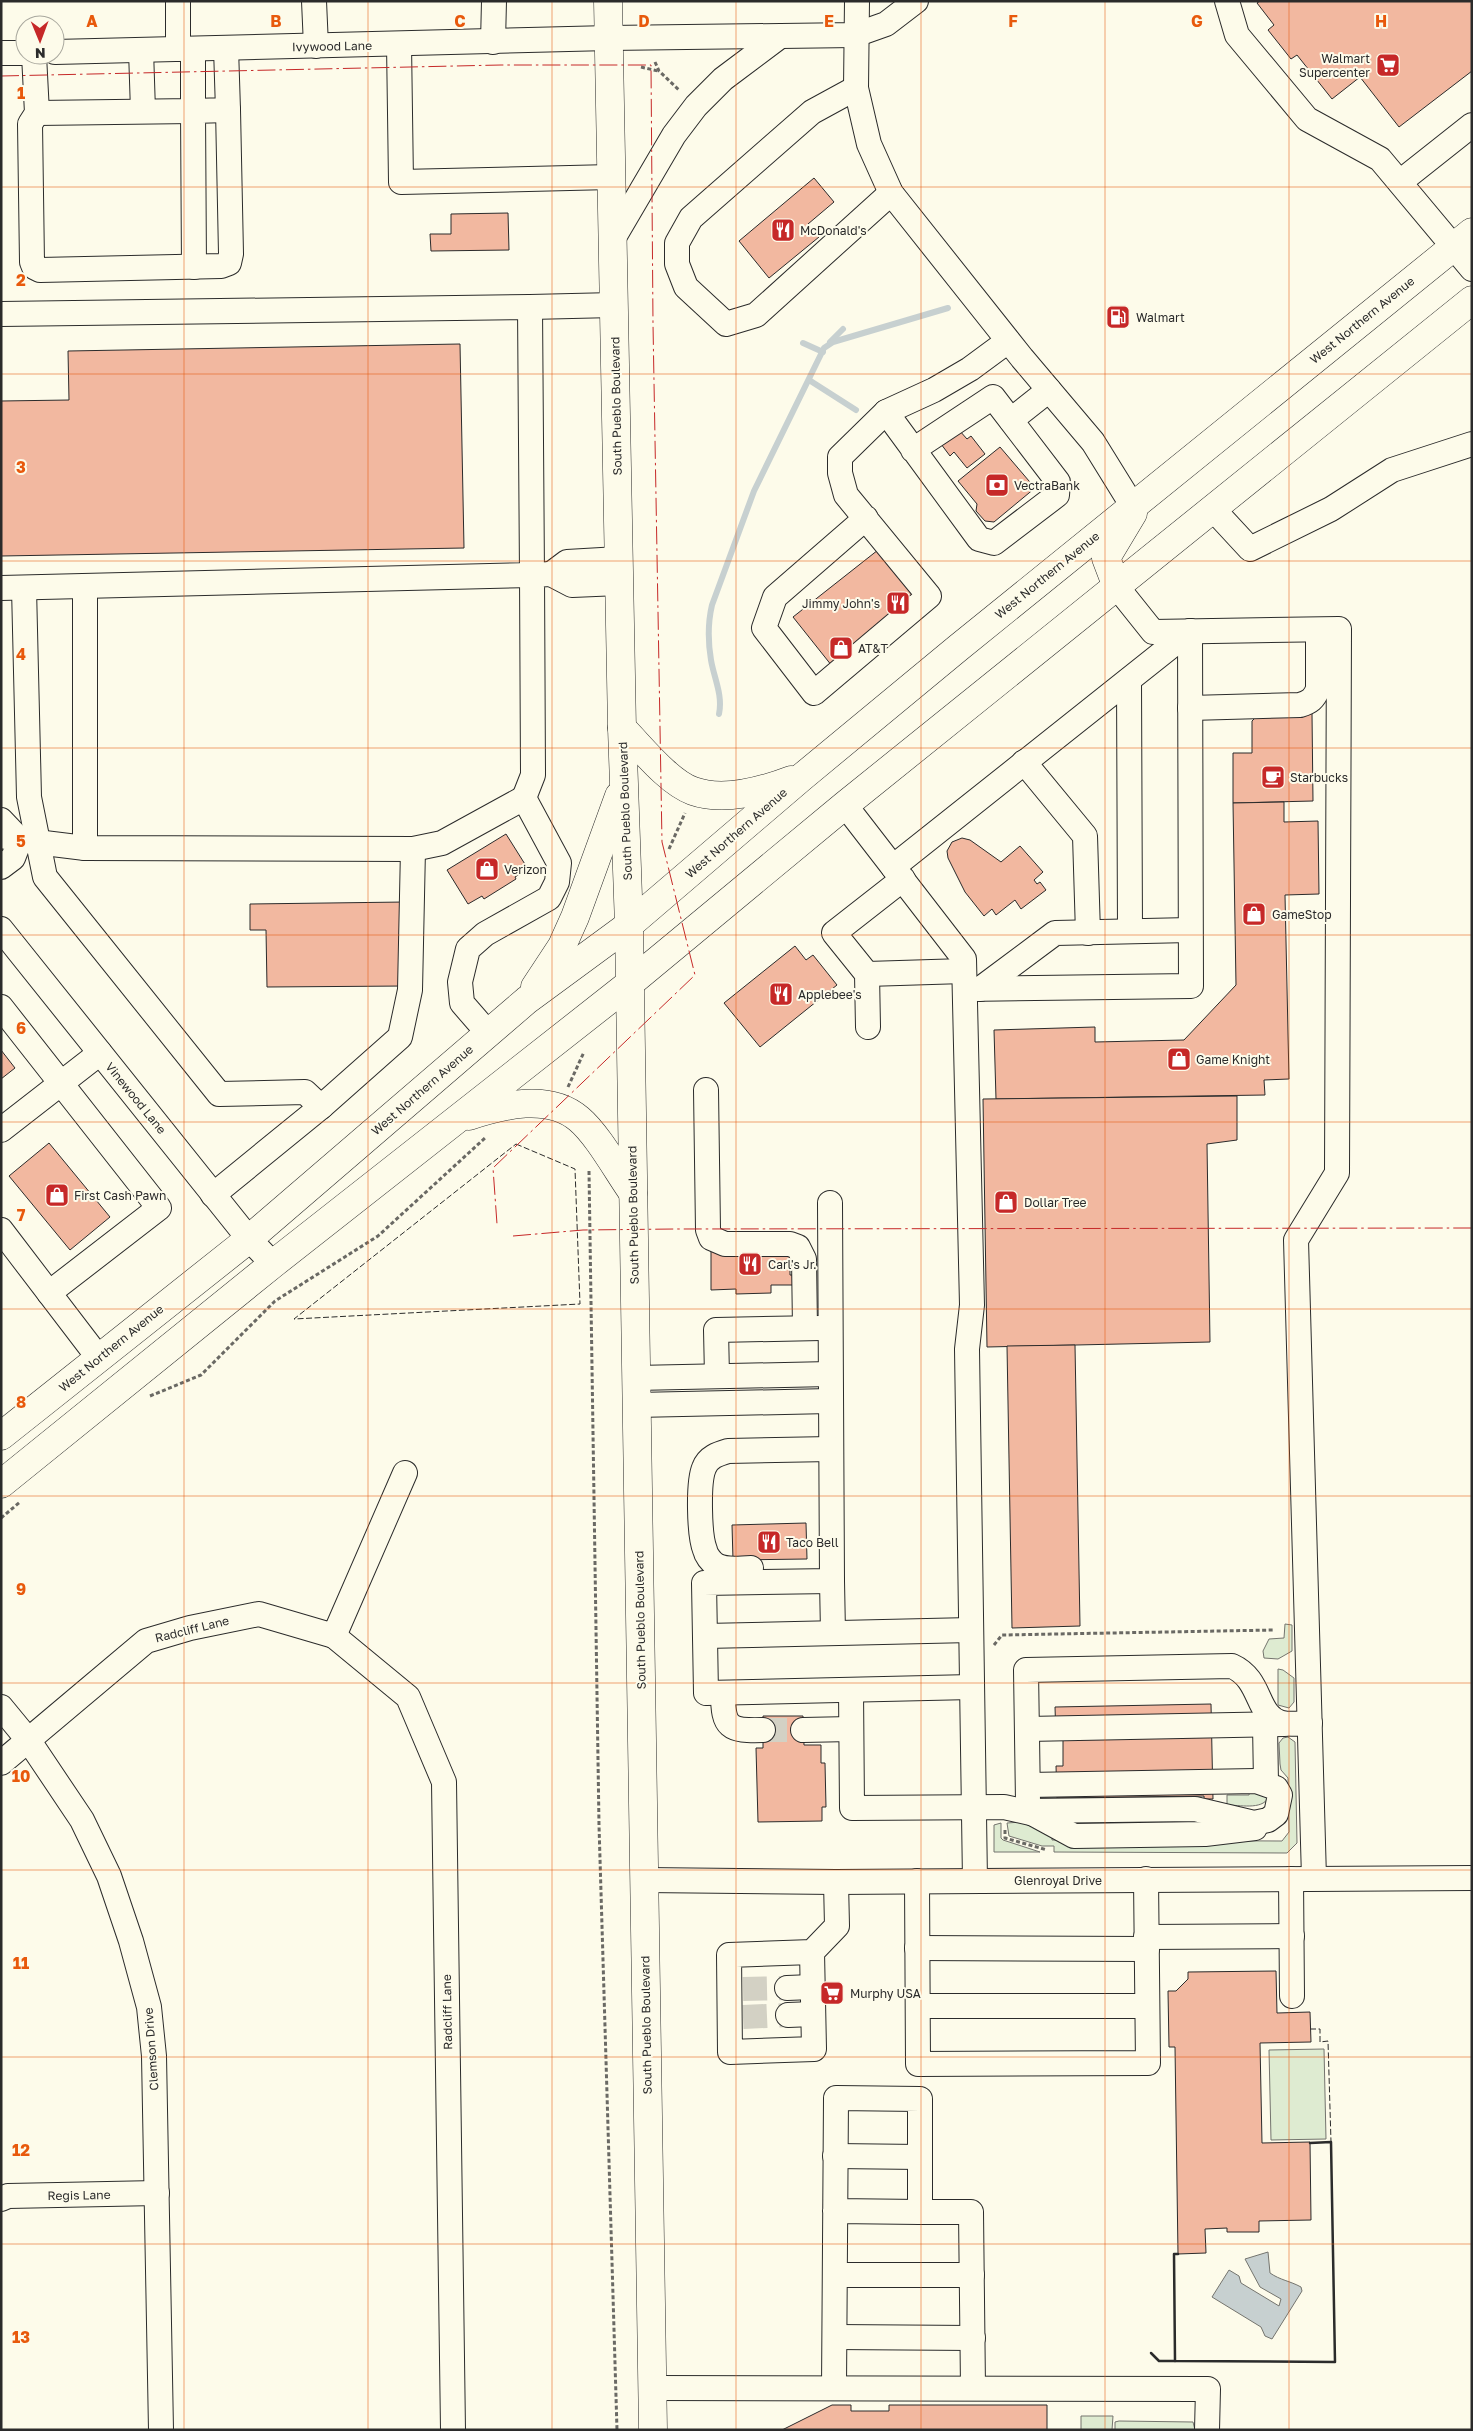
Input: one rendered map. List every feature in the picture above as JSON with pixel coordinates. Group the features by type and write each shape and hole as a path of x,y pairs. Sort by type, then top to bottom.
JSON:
{"main road":[{"name":"South Pueblo Boulevard","path":"608,1 622,728 629,925 628,984 653,2430"},
{"name":"West Northern Avenue","path":"1,1436 248,1239 527,1000 629,925 802,777 1137,501 1462,240"},
{"path":"1,1484 273,1264 628,984 845,805 1472,300"},
{"path":"1117,587 1106,558 1137,501"},
{"path":"622,728 669,776 693,791 723,795 766,789 802,777"},
{"path":"527,1000 562,946 575,917 624,783"},
{"path":"456,1120 501,1106 541,1104 559,1108 579,1118 633,1193"}],"street":[{"path":"178,1 193,110 194,267"},
{"path":"314,1 316,46"},
{"path":"493,42 494,1"},
{"path":"857,1 856,88 869,144 891,193 1008,341 1093,442 1137,501"},
{"name":"Ivywood Lane","path":"65,52 609,38 856,35 886,24 916,1"},
{"path":"1227,1 1237,35 1307,119 1380,159 1400,182 1462,240 1472,269"},
{"path":"613,239 674,135 696,106 724,79 780,37"},
{"path":"399,44 401,182 611,177"},
{"path":"35,65 37,113 30,124 32,262 34,267 40,270 221,266 229,263 231,254 226,48"},
{"path":"140,50 143,111"},
{"path":"1,53 15,52"},
{"path":"856,88 812,112 691,218 677,243 677,264 686,287 726,324 756,316 891,193"},
{"path":"37,113 228,110"},
{"path":"1400,182 1472,125"},
{"path":"1,314 614,305"},
{"path":"20,840 85,848 413,849 442,843 524,798 533,775 542,575 530,307"},
{"path":"866,518 775,597 764,628 814,693 929,596 866,518 846,495 840,473 840,457 886,412 934,390 970,369 1008,341"},
{"path":"1011,420 1049,390"},
{"path":"886,412 913,450 979,539 994,543 1057,495 1058,482 993,397 913,450"},
{"path":"1213,509 1250,549 1331,509 1392,470 1472,444"},
{"path":"1,866 13,858 20,840 29,797 13,588 542,575 572,585 619,571"},
{"path":"85,586 85,848"},
{"path":"1117,587 1153,632 1339,629 1337,1173 1296,1240 1314,1878"},
{"path":"1190,708 1300,705 1309,702 1315,696 1318,688 1318,630"},
{"path":"868,1027 867,974 834,933 898,873 1024,762 1190,631"},
{"path":"867,974 970,983 1191,986 1190,631"},
{"path":"1129,680 1130,932"},
{"path":"1024,762 1085,836 1088,932"},
{"path":"488,1033 462,1003 460,982 468,949 484,934 549,898 557,882 559,863 524,798"},
{"path":"845,805 964,959 970,983 972,1305 967,1349 975,1881"},
{"path":"1,820 20,840 45,877 219,1094 305,1092 321,1107"},
{"path":"213,1194 321,1107 400,1038 410,990 413,849"},
{"name":"Vinewood Lane","path":"1,929 248,1239 273,1264"},
{"path":"970,983 1055,933 1190,930"},
{"path":"1,1007 158,1208 49,1293"},
{"path":"1,1130 60,1082 100,1053"},
{"path":"706,1090 708,1230 711,1238 725,1244 790,1244 803,1253 805,1328"},
{"path":"830,1203 833,1633"},
{"path":"1,1230 98,1357"},
{"path":"717,1376 716,1330 830,1328"},
{"path":"636,1378 830,1374"},
{"path":"636,1405 830,1402"},
{"path":"831,1449 728,1451 710,1459 704,1467 702,1478 702,1539 705,1550 717,1565 726,1568 832,1574"},
{"path":"334,1636 405,1473"},
{"path":"832,1574 704,1583 706,1693 972,1687"},
{"name":"Radcliff Lane","path":"1,1763 146,1641 190,1628 259,1614 334,1636 408,1697 444,1782 453,2430"},
{"path":"705,1636 971,1630"},
{"path":"1028,1811 1026,1670 1232,1666 1241,1671 1251,1681 1264,1709 1275,1724 1266,1783"},
{"path":"851,1690 852,1808 1004,1807 1028,1811 1195,1809 1261,1821 1276,1814 1280,1794 1276,1788 1256,1781 1028,1786"},
{"path":"723,1693 724,1718 731,1726 743,1730 763,1730"},
{"name":"Clemson Drive","path":"1,1707 29,1741 82,1820 109,1876 131,1941 149,2007 154,2056 161,2430"},
{"path":"1027,1729 1310,1724"},
{"path":"804,1730 851,1729"},
{"name":"Glenroyal Drive","path":"644,1880 836,1882 1472,1878"},
{"path":"1291,1879 1292,1996"},
{"path":"917,1881 918,2064 1148,2063 1146,1880"},
{"path":"812,1952 729,1955 736,1989 737,2017 730,2052 814,2049 812,1952 836,1926 836,1882"},
{"path":"917,1948 1147,1943 1292,1936"},
{"path":"787,1988 812,1987"},
{"path":"918,2006 1147,2006"},
{"path":"788,2015 813,2014"},
{"path":"834,2388 836,2098 920,2099 920,2212"},
{"path":"836,2156 920,2157"},
{"name":"Regis Lane","path":"1,2199 8,2196 157,2193"},
{"path":"835,2211 971,2212 974,2388"},
{"path":"835,2275 972,2274"},
{"path":"835,2337 973,2338"},
{"path":"652,2388 1208,2389 1207,2430"}],"path":[{"path":"655,62 659,71 682,93"},
{"path":"641,67 659,71"},
{"path":"669,849 685,812"},
{"path":"565,1095 585,1048"},
{"path":"146,1398 201,1375 275,1300 378,1236 492,1131"},
{"path":"589,1170 599,1815 617,2430"},
{"path":"1,1518 24,1499"}],"green space":[{"path":"1285,1624 1292,1625 1292,1651 1278,1659 1264,1658 1263,1651 1269,1639 1284,1638"},
{"path":"1278,1669 1283,1670 1294,1678 1294,1702 1289,1708 1278,1705"},
{"path":"1288,1737 1295,1742 1297,1843 1287,1853 1054,1852 1054,1846 1042,1846 1009,1836 1007,1823 1021,1822 1052,1834 1052,1840 1282,1841 1289,1832 1288,1778 1281,1770 1279,1743 1283,1738"},
{"path":"1250,1789 1262,1789 1268,1798 1265,1802 1256,1805 1227,1805 1227,1795 1249,1795"},
{"path":"1001,1823 1001,1838 1003,1840 1040,1852 994,1852 994,1825"},
{"path":"1324,2049 1326,2139 1271,2140 1269,2050"},
{"path":"1081,2416 1113,2416 1112,2430 1081,2430"},
{"path":"1115,2422 1193,2422 1195,2430 1115,2430"}],"shaded area":[{"path":"1268,2252 1270,2273 1301,2287 1302,2291 1272,2339 1265,2336 1261,2327 1212,2297 1229,2270 1239,2276 1241,2283 1279,2306 1281,2299 1260,2287 1245,2259"}],"building":[{"name":"Walmart Supercenter","path":"1260,1 1472,1 1472,71 1399,127 1360,77 1332,99 1297,55 1291,59 1268,30 1274,25 1257,3"},
{"name":"McDonald's","path":"814,178 834,202 808,224 819,237 769,278 739,241"},
{"path":"508,213 509,250 431,251 430,234 451,234 451,214"},
{"path":"460,344 464,548 1,556 1,401 69,400 68,351"},
{"path":"959,430 967,439 971,436 985,454 967,468 954,452 950,456 941,444"},
{"name":"VectraBank","path":"1000,447 1035,488 994,522 985,521 976,511 977,504 958,481"},
{"path":"878,550 917,599 832,666 793,617"},
{"name":"Starbucks","path":"1260,713 1312,713 1313,801 1233,803 1233,753 1252,753 1252,721"},
{"path":"1284,802 1284,822 1318,821 1319,894 1285,895 1289,1079 1264,1080 1265,1095 996,1099 994,1030 1095,1027 1095,1042 1184,1040 1236,985 1233,803"},
{"name":"Verizon","path":"506,834 528,869 515,877 516,879 484,899 482,896 468,904 447,870"},
{"path":"962,838 970,840 1001,862 1020,846 1043,872 1034,880 1037,884 1040,882 1046,890 1021,909 1015,900 996,915 992,909 984,916 965,892 948,858 947,851 952,842"},
{"path":"405,902 405,986 267,987 266,930 250,930 250,904"},
{"name":"Applebee's","path":"795,946 806,960 813,955 837,985 760,1047 724,1003"},
{"path":"1,1050 15,1068 1,1079"},
{"path":"1237,1096 1237,1140 1207,1144 1210,1342 987,1347 983,1099"},
{"path":"49,1143 110,1217 70,1250 9,1176"},
{"name":"Carl's Jr.","path":"711,1251 764,1251 790,1254 790,1275 796,1275 796,1285 771,1285 771,1293 736,1294 736,1289 711,1290"},
{"path":"1075,1345 1080,1626 1012,1628 1007,1346"},
{"name":"Taco Bell","path":"806,1523 807,1559 733,1560 732,1525"},
{"path":"1211,1704 1213,1799 1204,1799 1204,1796 1057,1798 1056,1766 1063,1766 1063,1739 1056,1739 1055,1707"},
{"path":"763,1716 803,1716 804,1745 821,1745 821,1763 825,1763 826,1807 822,1807 822,1821 758,1822 756,1748 763,1748"},
{"path":"1276,1971 1277,2013 1310,2012 1311,2042 1260,2043 1262,2143 1310,2142 1311,2220 1259,2221 1259,2232 1227,2232 1227,2228 1205,2229 1206,2253 1178,2254 1175,2047 1169,2047 1168,1991 1176,1991 1188,1979 1188,1972"},
{"path":"832,2405 851,2405 851,2411 889,2411 889,2405 1047,2405 1047,2430 782,2430"}],"waterway":[{"path":"719,714 719,693 709,646 709,625 712,605 754,491 824,348 833,342 948,308"},
{"path":"830,342 843,329"},
{"path":"803,343 823,352"},
{"path":"809,380 856,410"}],"tunnel":[{"path":"763,1730 803,1730"},
{"path":"743,1989 787,1988"},
{"path":"743,2017 788,2015"}],"fence":[{"path":"516,1144 575,1169 580,1304 294,1319 516,1144"},
{"path":"1310,2029 1320,2029 1320,2042 1328,2041 1331,2142"}],"wall":[{"path":"1178,2254 1174,2254 1175,2361 1335,2362 1331,2142 1310,2143"},
{"path":"1151,2353 1159,2361 1175,2361"}],"power":[{"path":"1,76 501,65 651,65 653,324 662,842 695,975 493,1168 497,1224"},
{"path":"513,1236 583,1230 675,1229 1472,1228"}],"place":[{"name":"Walmart Supercenter","path":"1388,65"},
{"name":"McDonald's","path":"783,230"},
{"name":"Walmart","path":"1118,317"},
{"name":"VectraBank","path":"997,485"},
{"name":"Jimmy John's","path":"898,603"},
{"name":"AT&T","path":"841,648"},
{"name":"Starbucks","path":"1273,777"},
{"name":"Verizon","path":"487,869"},
{"name":"GameStop","path":"1254,914"},
{"name":"Applebee's","path":"781,994"},
{"name":"Game Knight","path":"1179,1059"},
{"name":"First Cash Pawn","path":"57,1195"},
{"name":"Dollar Tree","path":"1006,1202"},
{"name":"Carl's Jr.","path":"750,1264"},
{"name":"Taco Bell","path":"769,1542"},
{"name":"Murphy USA","path":"832,1993"}]}
